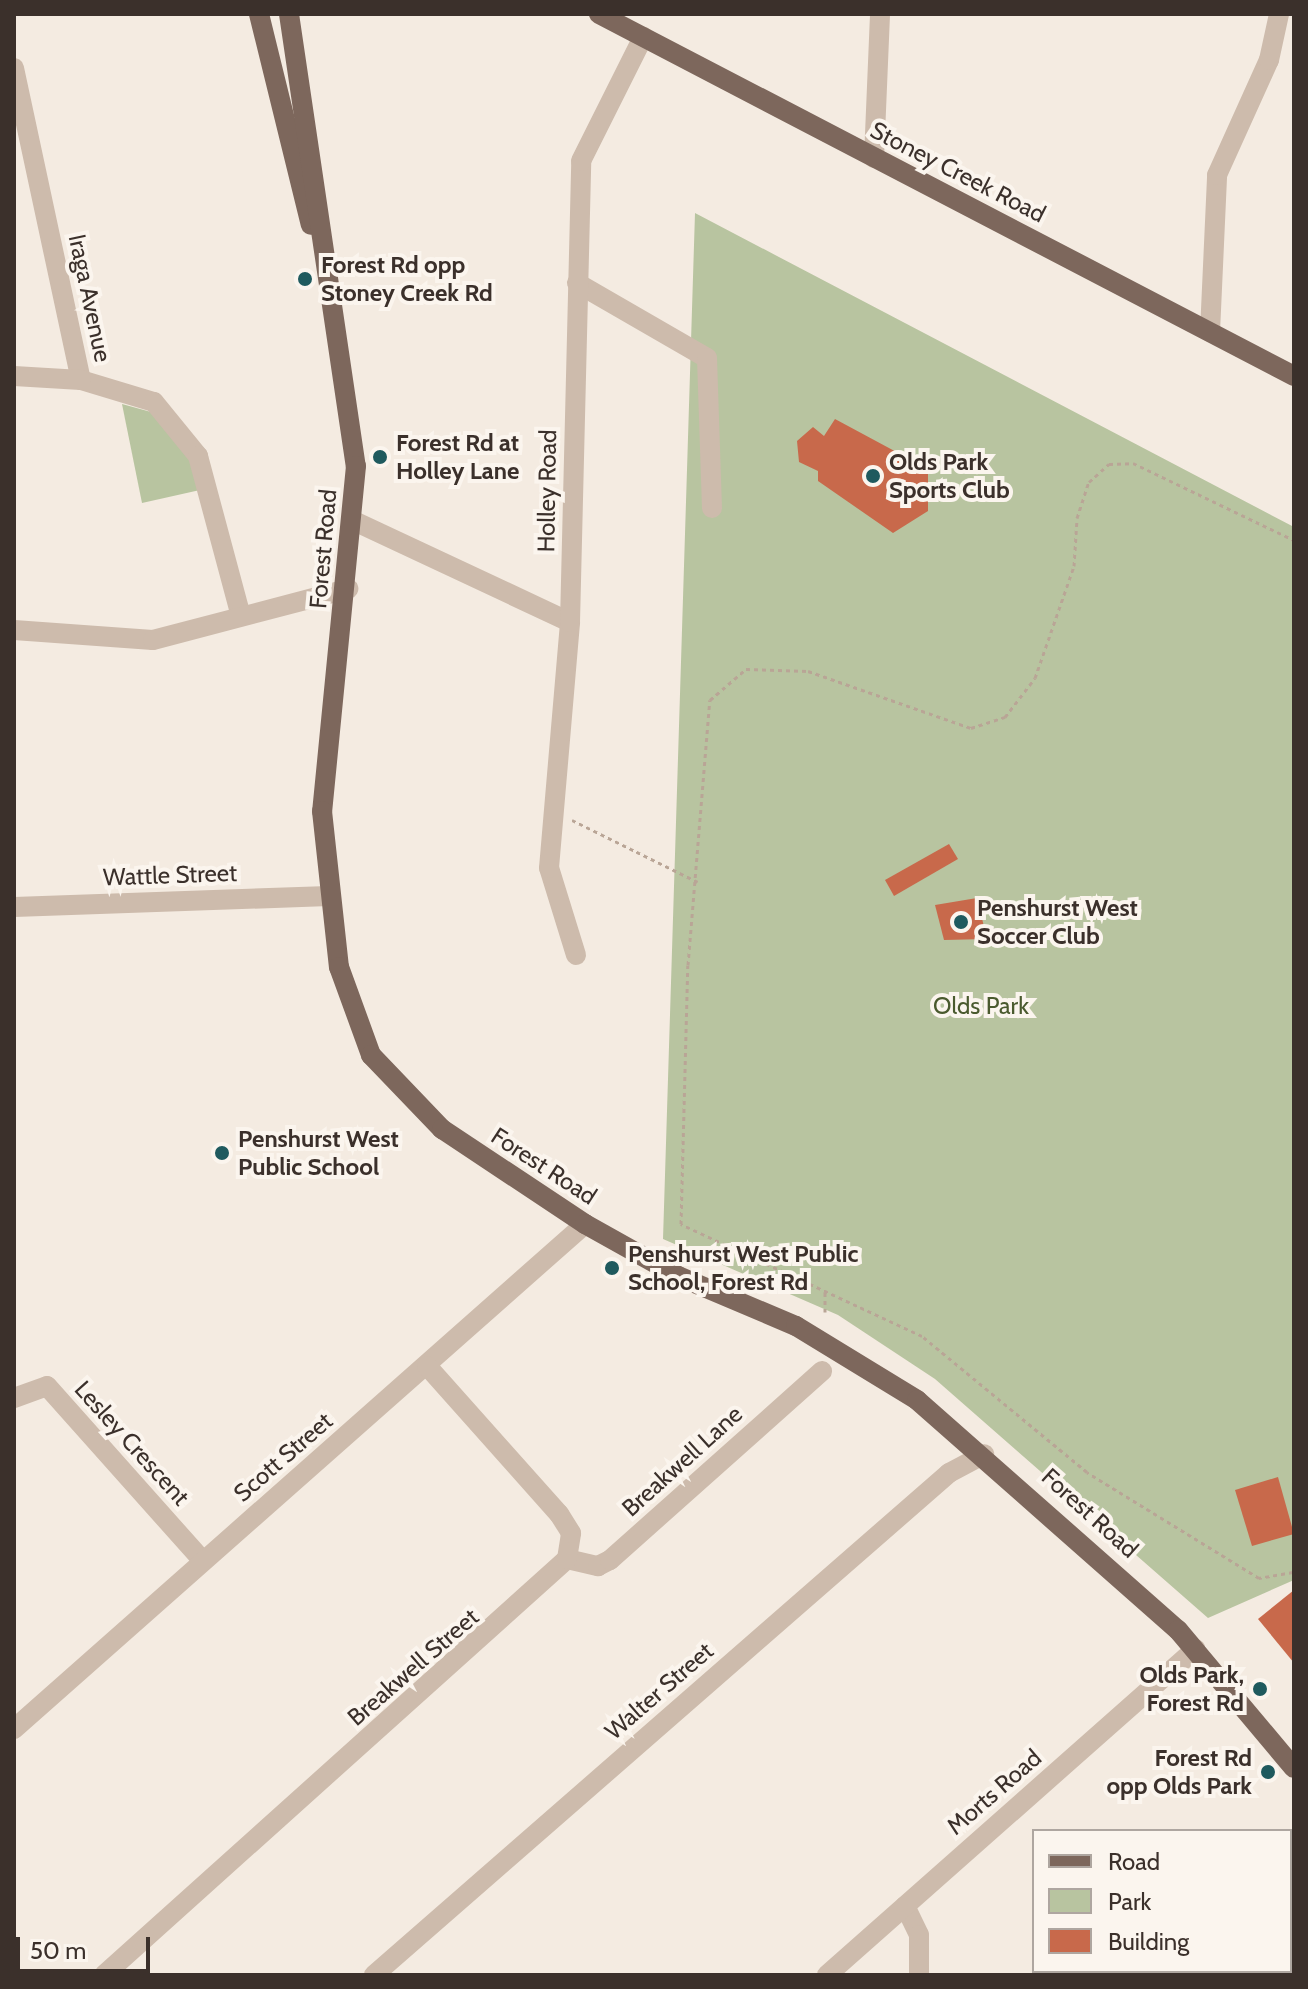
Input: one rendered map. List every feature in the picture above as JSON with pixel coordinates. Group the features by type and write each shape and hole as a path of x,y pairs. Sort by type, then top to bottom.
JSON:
{"main road":[{"name":"Forest Road","path":"259,14 335,302"},
{"name":"Forest Road","path":"289,14 335,302 356,466 348,589 322,779 329,896 351,1010 392,1083 442,1129 585,1224 844,1352 984,1454 1196,1649 1294,1768"},
{"name":"Stoney Creek Road","path":"599,14 1294,376"}],"street":[{"path":"874,158 880,14"},
{"path":"1210,332 1217,175 1269,60 1279,14"},
{"name":"Holley Road","path":"576,955 552,895 570,622 581,161 643,37"},
{"name":"Iraga Avenue","path":"14,68 23,153 81,380 154,402 198,456 240,613"},
{"path":"577,283 694,344 707,358 712,508"},
{"path":"14,376 81,380"},
{"path":"354,521 570,622"},
{"path":"14,630 153,640 240,613 348,589"},
{"name":"Wattle Street","path":"14,907 329,896"},
{"name":"Scott Street","path":"14,1729 585,1224"},
{"path":"427,1366 559,1514 571,1533 567,1559"},
{"name":"Breakwell Lane","path":"567,1559 598,1566 610,1560 822,1371"},
{"name":"Lesley Crescent","path":"14,1398 47,1386 202,1560"},
{"name":"Walter Street","path":"374,1975 949,1473 984,1454"},
{"name":"Breakwell Street","path":"104,1975 567,1559"},
{"name":"Morts Road","path":"827,1975 1196,1649"},
{"path":"905,1906 919,1935 919,1975"}],"path":[{"path":"1293,1572 1259,1578 1087,1472 922,1336 681,1224 710,700 746,669 808,671 971,728 1005,717 1035,678 1074,566 1085,494 1109,464 1133,463 1294,540"},
{"path":"558,812 698,882"},
{"path":"825,1292 825,1312"}],"green space":[{"name":"Olds Park","path":"695,213 1294,527 1294,1580 1208,1618 935,1379 838,1315 663,1239"},
{"path":"122,404 151,412 190,457 200,490 142,503"}],"building":[{"name":"Olds Park Sports Club","path":"835,419 928,469 928,511 893,533 818,481 818,471 799,462 797,441 813,427 824,436"},
{"path":"949,844 958,859 894,896 885,880"},
{"name":"Penshurst West Soccer Club","path":"977,898 987,939 944,940 935,905"},
{"path":"1278,1477 1294,1534 1252,1546 1235,1490"},
{"path":"1294,1590 1294,1663 1258,1619"}],"place":[{"name":"Forest Rd opp Stoney Creek Rd","path":"305,279"},
{"name":"Forest Rd at Holley Lane","path":"380,457"},
{"name":"Olds Park Sports Club","path":"873,476"},
{"name":"Penshurst West Soccer Club","path":"961,922"},
{"name":"Penshurst West Public School","path":"222,1153"},
{"name":"Penshurst West Public School, Forest Rd","path":"612,1268"},
{"name":"Olds Park, Forest Rd","path":"1260,1689"},
{"name":"Forest Rd opp Olds Park","path":"1268,1772"}]}
